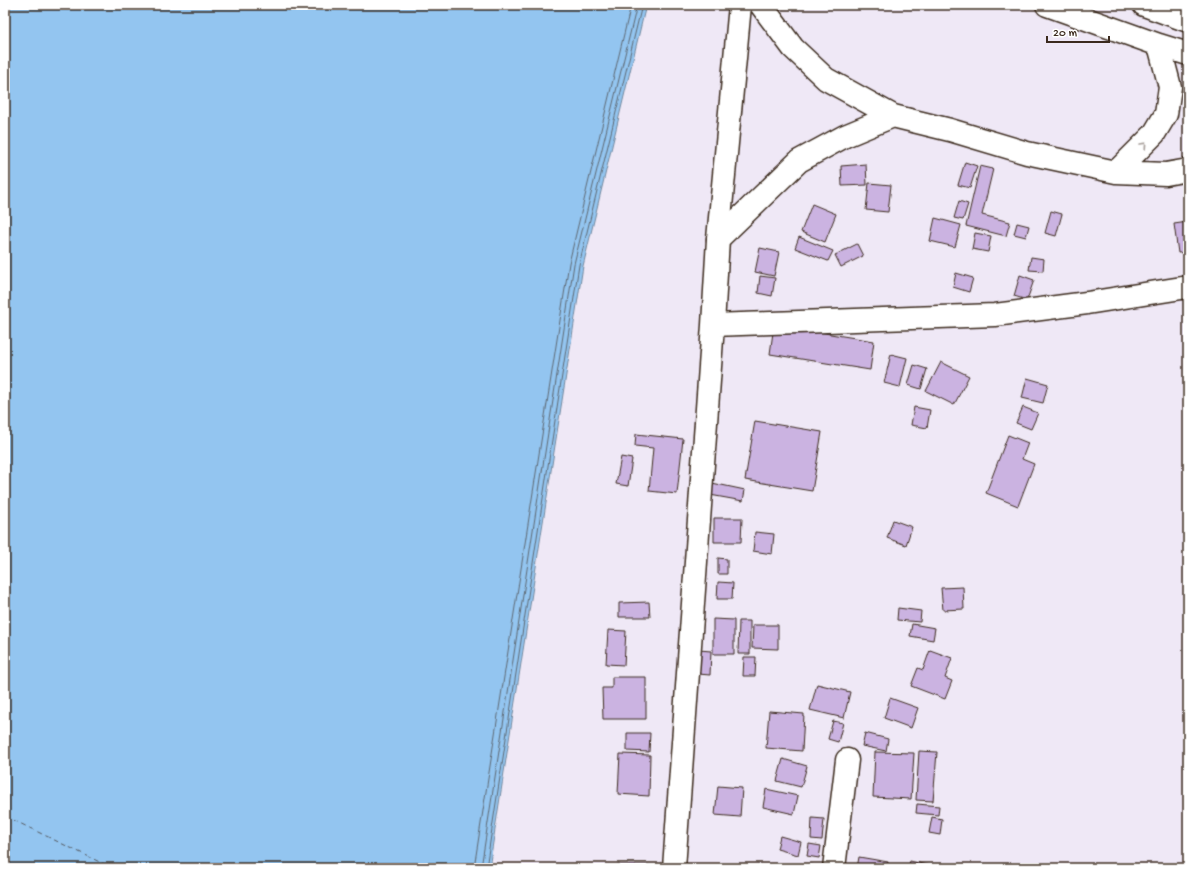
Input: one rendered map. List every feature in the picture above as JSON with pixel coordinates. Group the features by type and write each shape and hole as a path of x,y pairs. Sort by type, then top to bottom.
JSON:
{"street":[{"path":"674,868 718,239 740,5"},
{"path":"761,5 793,48 826,79 892,116 950,130 1027,153 1116,172 1166,174 1188,170"},
{"path":"1047,5 1188,54"},
{"path":"1144,5 1188,21"},
{"path":"1116,172 1154,134 1166,114 1170,87 1159,45"},
{"path":"718,239 799,161 845,136 892,116"},
{"path":"713,325 995,315 1087,303 1188,287"},
{"path":"834,868 847,760"}],"water":[{"path":"5,5 646,5 583,266 489,868 5,868"}],"building":[{"path":"965,162 977,166 970,188 958,185"},
{"path":"866,164 867,185 842,186 841,166"},
{"path":"980,166 993,169 982,215 1010,222 1006,236 966,226"},
{"path":"869,183 891,185 888,212 866,210"},
{"path":"959,201 968,204 963,220 954,218"},
{"path":"812,204 836,214 825,242 801,232"},
{"path":"1051,211 1062,214 1056,236 1045,233"},
{"path":"935,218 961,225 955,247 930,241"},
{"path":"1188,222 1188,252 1178,253 1174,224"},
{"path":"1017,223 1029,226 1026,237 1014,234"},
{"path":"975,233 991,236 988,252 972,249"},
{"path":"799,237 833,251 828,261 795,248"},
{"path":"857,244 863,256 841,267 835,255"},
{"path":"760,248 779,252 774,276 755,272"},
{"path":"1031,257 1044,259 1043,271 1029,270"},
{"path":"956,273 973,278 969,292 953,287"},
{"path":"1020,275 1034,280 1027,300 1014,296"},
{"path":"760,276 775,278 772,296 758,293"},
{"path":"774,325 874,341 870,370 770,354"},
{"path":"891,354 907,358 900,387 884,383"},
{"path":"941,362 969,376 954,405 926,391"},
{"path":"914,365 927,369 921,389 908,385"},
{"path":"1027,378 1048,384 1043,403 1022,398"},
{"path":"914,407 930,410 927,428 911,425"},
{"path":"1023,407 1038,413 1031,429 1016,423"},
{"path":"755,421 822,432 812,491 745,480"},
{"path":"636,434 683,439 677,494 649,491 653,448 635,446"},
{"path":"1008,435 1028,443 1022,459 1034,464 1018,506 986,493"},
{"path":"621,457 632,459 628,486 616,484"},
{"path":"712,483 745,490 743,501 710,495"},
{"path":"714,518 742,518 741,542 714,542"},
{"path":"893,520 912,527 906,545 887,538"},
{"path":"755,532 774,534 772,554 753,551"},
{"path":"718,558 727,559 727,574 718,574"},
{"path":"718,582 733,583 732,599 717,599"},
{"path":"963,587 964,609 943,610 941,588"},
{"path":"649,602 650,617 619,617 619,603"},
{"path":"898,608 921,611 920,622 897,620"},
{"path":"713,619 734,620 734,654 713,654"},
{"path":"739,621 750,621 750,654 738,654"},
{"path":"912,624 935,628 933,640 910,636"},
{"path":"753,625 778,625 778,649 752,648"},
{"path":"608,630 626,631 624,665 606,664"},
{"path":"699,650 711,651 710,675 698,674"},
{"path":"930,650 952,658 945,678 952,681 945,699 911,686 918,668 923,670"},
{"path":"744,657 756,657 755,676 743,676"},
{"path":"612,677 646,677 646,719 603,719 602,688 612,688"},
{"path":"817,684 850,692 844,718 810,710"},
{"path":"890,698 918,708 911,728 884,718"},
{"path":"769,711 804,714 802,751 766,748"},
{"path":"833,721 843,723 838,742 828,739"},
{"path":"627,733 650,733 649,752 627,751"},
{"path":"865,733 888,739 886,751 862,746"},
{"path":"919,751 937,752 933,801 916,800"},
{"path":"875,752 914,753 911,799 873,797"},
{"path":"620,754 650,755 649,796 618,794"},
{"path":"783,759 807,766 801,787 777,781"},
{"path":"718,786 742,788 740,817 715,815"},
{"path":"766,789 798,796 794,814 763,807"},
{"path":"917,804 939,806 938,815 916,813"},
{"path":"932,817 942,819 940,835 929,833"},
{"path":"812,818 824,819 822,840 811,839"},
{"path":"780,836 801,842 798,855 777,849"},
{"path":"809,844 821,846 819,858 807,856"},
{"path":"859,857 888,862 887,868 857,868"},
{"path":"910,861 931,866 930,868 908,868"},
{"path":"617,865 647,865 647,868 617,868"},
{"path":"797,865 813,865 813,868 797,868"},
{"path":"744,866 759,867 759,868 744,868"}],"ferry route":[{"path":"5,816 112,868"}]}
